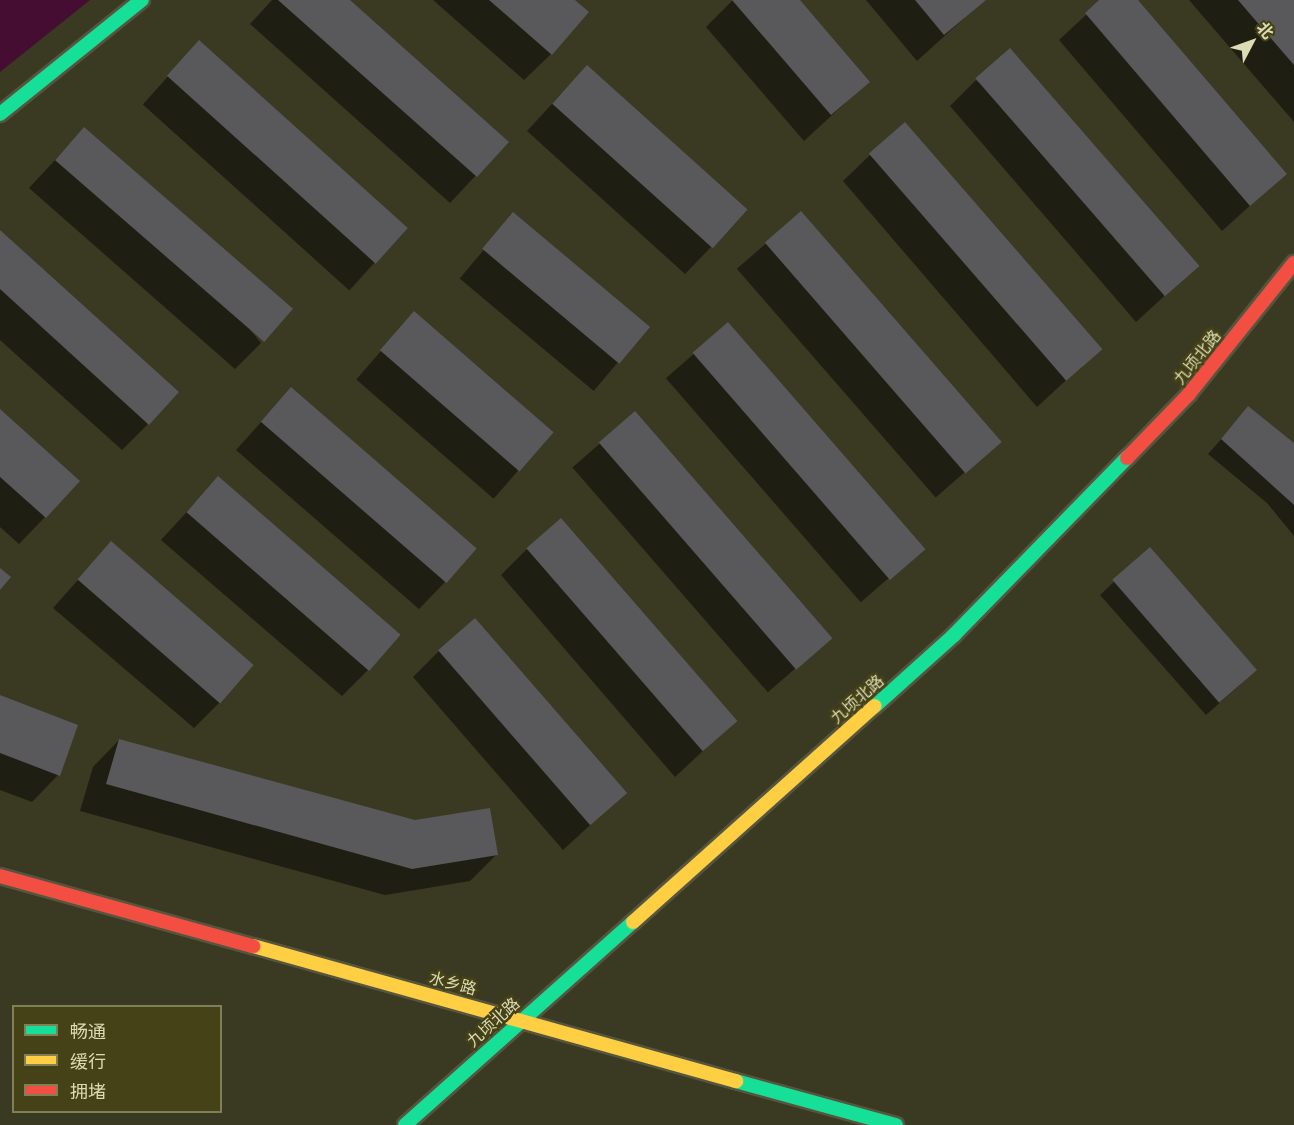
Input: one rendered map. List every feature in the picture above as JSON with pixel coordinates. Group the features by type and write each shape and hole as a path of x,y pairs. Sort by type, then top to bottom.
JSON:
{"street":[{"path":"0,114 142,0"},
{"name":"九顷北路","path":"405,1125 521,1018 954,635 1189,394 1294,263"},
{"name":"水乡路","path":"0,876 152,922 521,1018 896,1125"}],"shaded area":[{"path":"0,0 90,0 0,72"}],"building":[{"path":"278,0 350,0 509,142 477,177"},
{"path":"489,0 575,0 589,12 552,55"},
{"path":"732,0 800,0 870,82 831,115"},
{"path":"915,0 986,0 944,35"},
{"path":"1099,0 1138,0 1287,174 1250,206 1085,13"},
{"path":"1238,0 1294,0 1294,65"},
{"path":"199,40 408,228 376,264 167,76"},
{"path":"1010,48 1200,266 1165,296 975,78"},
{"path":"587,65 748,210 713,248 552,104"},
{"path":"905,122 1102,349 1066,381 869,153"},
{"path":"84,127 293,309 264,342 55,160"},
{"path":"801,211 1002,442 966,473 765,242"},
{"path":"513,212 650,327 619,364 482,249"},
{"path":"0,230 179,392 149,425 0,289"},
{"path":"414,311 554,432 520,472 380,350"},
{"path":"728,322 925,549 890,580 693,353"},
{"path":"291,387 477,548 446,583 261,422"},
{"path":"1248,406 1294,443 1294,505 1221,439"},
{"path":"0,409 80,481 46,518 0,477"},
{"path":"635,411 832,638 796,670 599,442"},
{"path":"218,476 401,635 369,671 187,512"},
{"path":"561,518 737,721 703,751 526,548"},
{"path":"111,541 254,665 220,703 78,579"},
{"path":"1150,547 1257,670 1219,703 1112,580"},
{"path":"0,568 11,577 0,590"},
{"path":"475,618 627,793 590,825 438,650"},
{"path":"0,695 78,725 60,776 0,753"},
{"path":"119,739 415,820 490,808 498,855 412,869 106,784"}],"traffic: fast":[{"path":"0,114 142,0"},
{"path":"875,706 954,635 1127,458"},
{"path":"405,1125 633,922"},
{"path":"736,1081 896,1125"}],"traffic: slow":[{"path":"633,922 875,706"},
{"path":"253,946 736,1081"}],"traffic: jam":[{"path":"1127,458 1189,394 1294,263"},
{"path":"0,876 253,946"}]}
